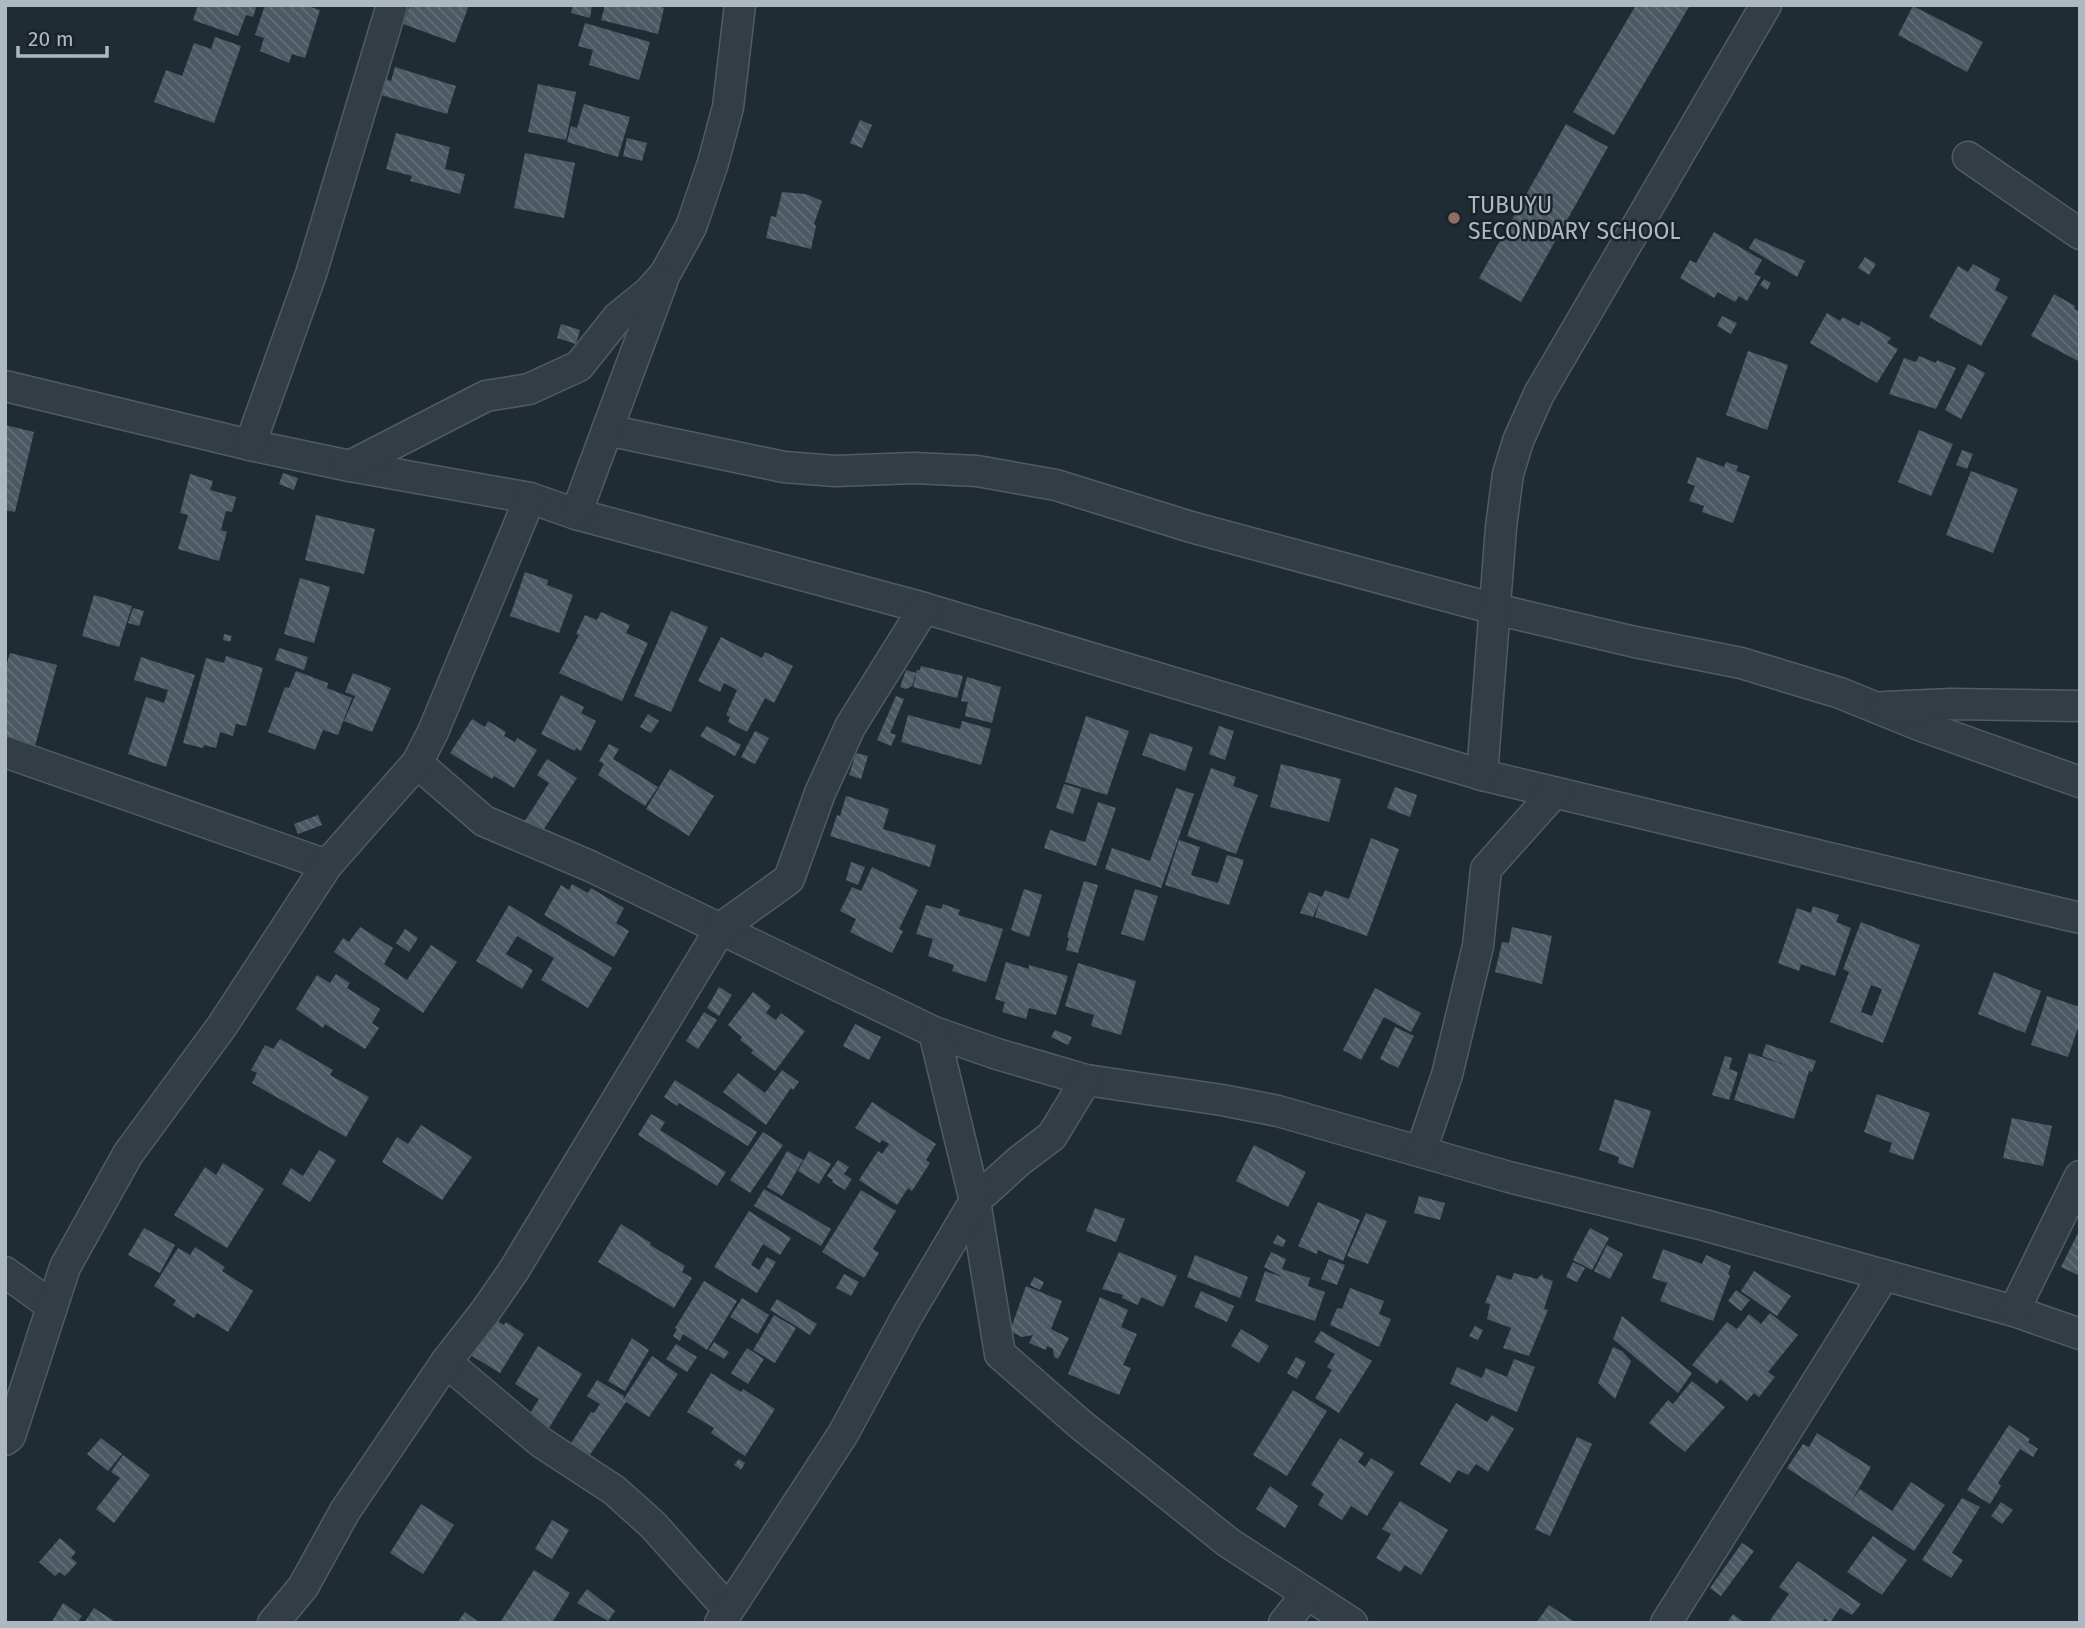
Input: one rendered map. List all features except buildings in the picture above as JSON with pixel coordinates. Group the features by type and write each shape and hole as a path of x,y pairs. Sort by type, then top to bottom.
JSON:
{"street":[{"path":"250,444 312,274 392,5"},
{"path":"576,514 665,274 691,227 713,163 728,107 740,5"},
{"path":"1482,775 1500,527 1508,474 1518,441 1539,394 1766,5"},
{"path":"1968,157 2080,234"},
{"path":"350,466 486,396 529,389 579,366 618,317 649,292 665,274"},
{"path":"5,386 350,466 530,498 576,514 924,608 1482,775 2080,918"},
{"path":"607,430 784,467 835,471 914,468 977,471 1056,485 1191,527 1495,609 1635,642 1741,663 1840,693 1919,725 2080,782"},
{"path":"5,1440 10,1436 65,1267 128,1154 222,1026 327,865 417,763 433,732 530,498"},
{"path":"273,1623 303,1587 345,1511 446,1362 514,1270 722,928 789,879 820,793 850,727 924,608"},
{"path":"1874,707 1951,704 2080,706"},
{"path":"5,752 149,800 327,865"},
{"path":"417,763 484,821 590,866 934,1032 997,1054 1086,1080 1278,1111 1510,1177 1704,1225 2014,1311 2080,1334"},
{"path":"1421,1151 1447,1075 1478,946 1486,869 1554,793"},
{"path":"934,1032 975,1201 1000,1354 1080,1424 1228,1544 1352,1623"},
{"path":"446,1362 542,1443 624,1499 653,1525 724,1616 843,1434 907,1316 975,1201 1019,1160 1052,1136 1086,1080"},
{"path":"2014,1311 2080,1176"},
{"path":"5,1272 52,1306"},
{"path":"1666,1623 1884,1275"},
{"path":"1284,1623 1307,1594"}],"place":[{"name":"TUBUYU SECONDARY SCHOOL","path":"1454,218"}]}
